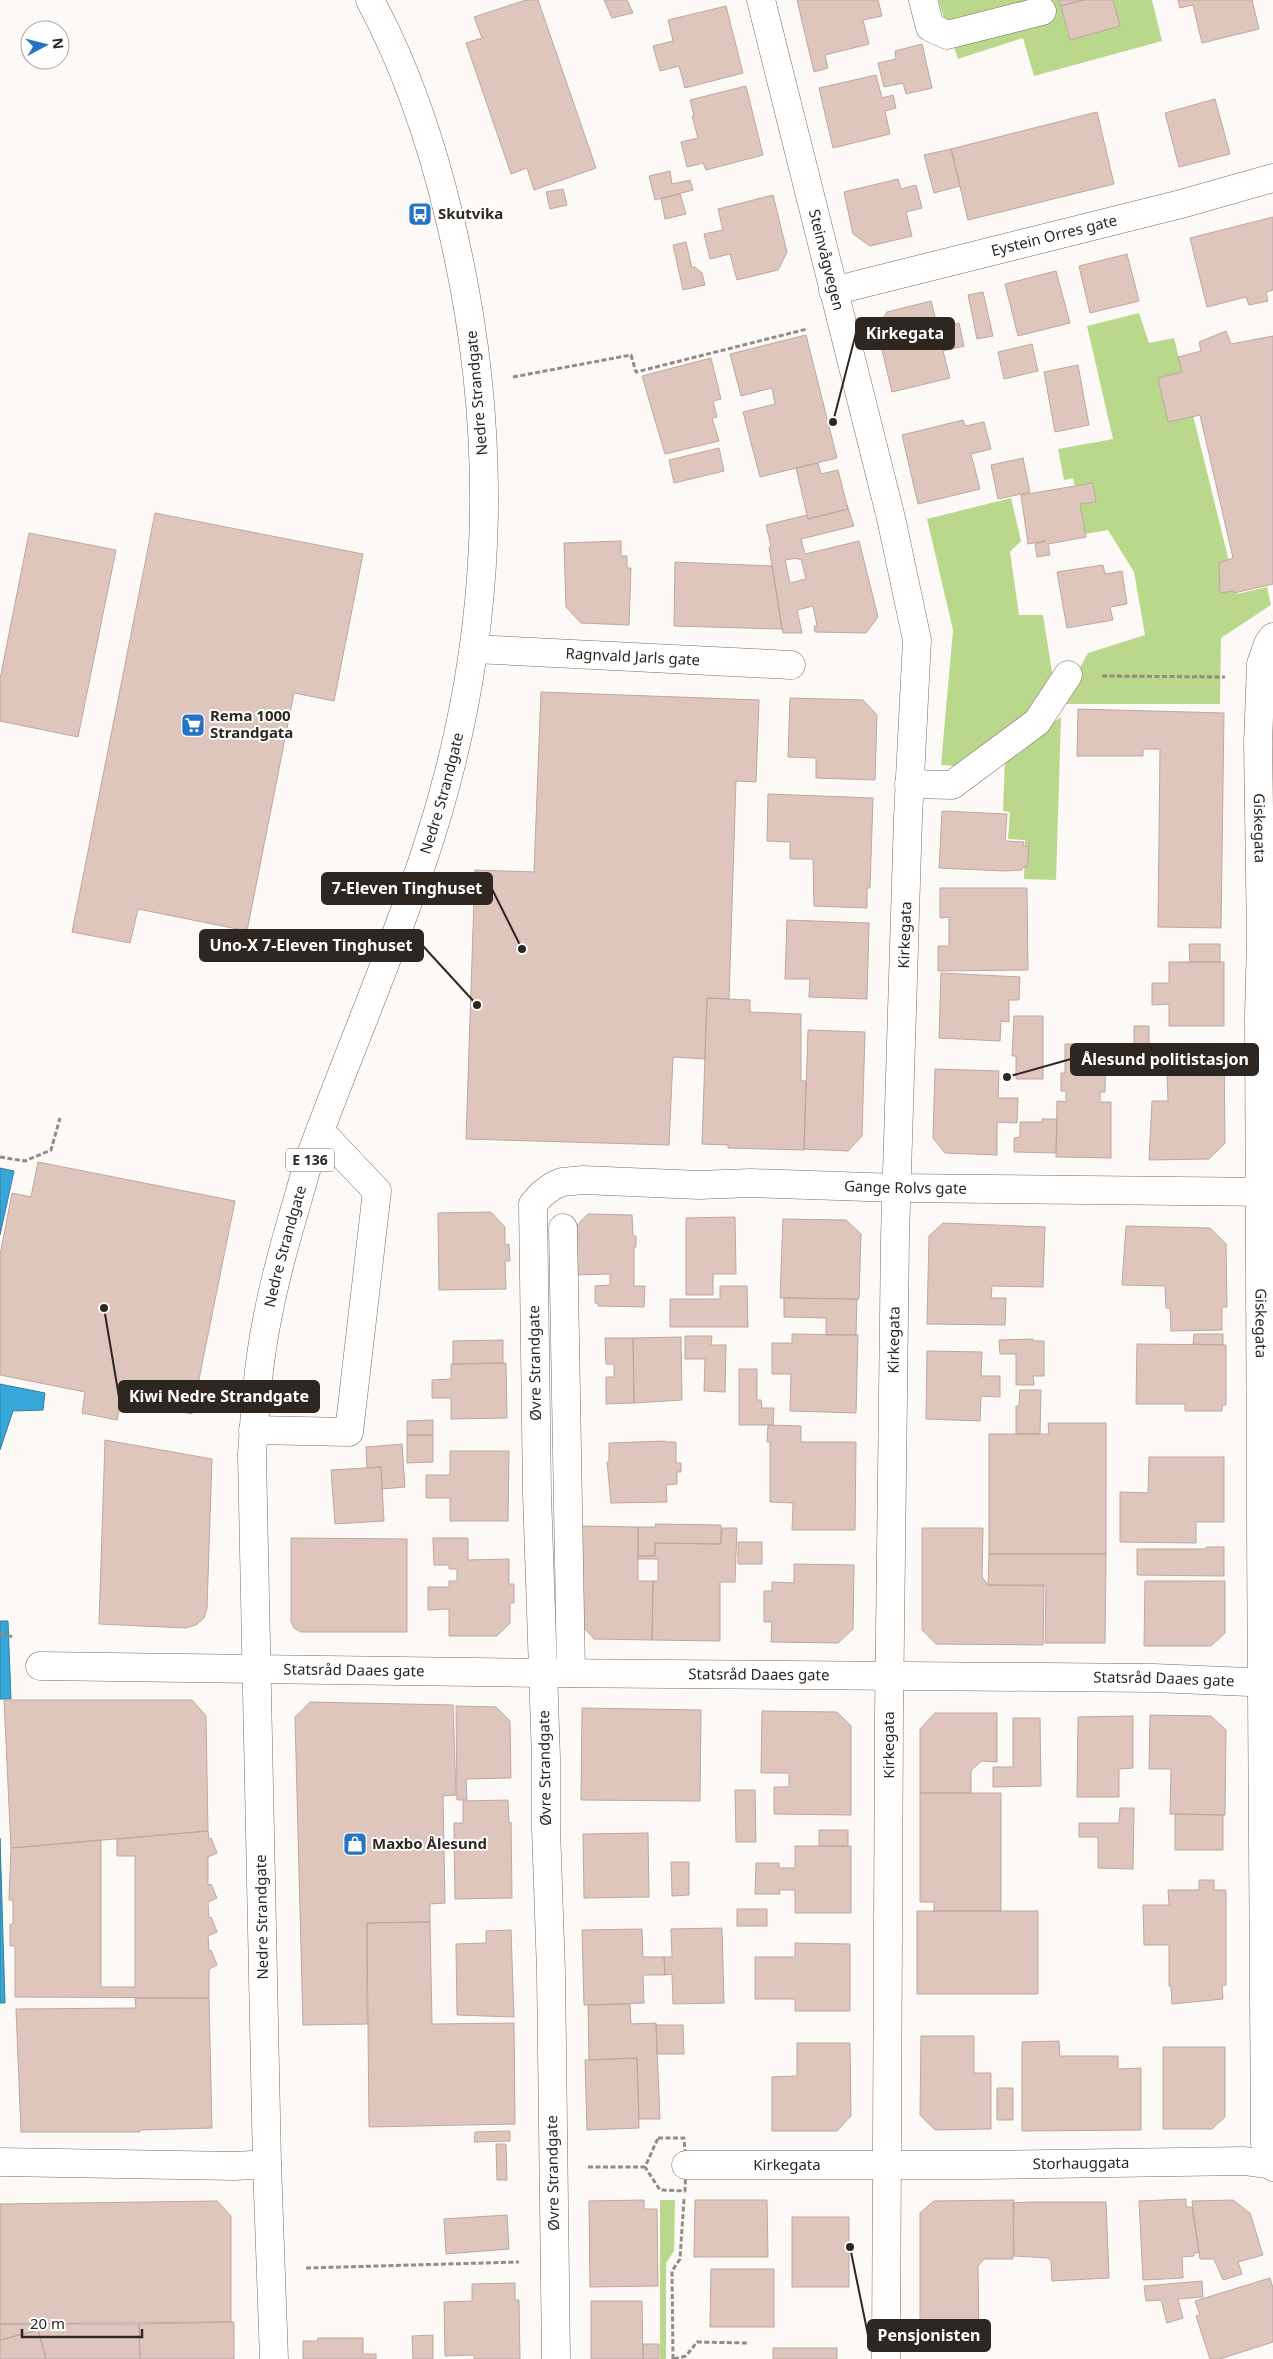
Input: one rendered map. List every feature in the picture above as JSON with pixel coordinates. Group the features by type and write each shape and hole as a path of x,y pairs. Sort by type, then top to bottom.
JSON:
{"main road":[{"name":"Nedre Strandgate","path":"274,2359 267,2164 253,1430 266,1322 285,1243 320,1131 379,983 439,810 462,721 474,649 482,577 485,490 480,389 464,279 441,181 408,80 389,36 370,0"},
{"name":"Steinvågvegen","path":"762,0 891,518"},
{"path":"923,0 930,27 947,35 1042,11"},
{"name":"Eystein Orres gate","path":"834,291 1180,204 1273,178"},
{"name":"Kirkegata","path":"886,2359 889,1676 897,1188 910,784 917,640 891,518"},
{"name":"Giskegata","path":"1273,637 1268,644 1261,664 1258,743 1261,940 1259,1016 1267,1192 1260,1411 1266,1683 1265,2143 1273,2166"},
{"name":"Ragnvald Jarls gate","path":"474,649 791,665"},
{"path":"910,784 952,785 1037,722 1068,675"},
{"path":"253,1430 349,1432 377,1191 320,1131"},
{"name":"Gange Rolvs gate","path":"553,1186 562,1182 583,1180 698,1185 751,1183 897,1188 1267,1192"},
{"name":"Øvre Strandgate","path":"553,1186 533,1204 532,1214 542,1673 551,1972 556,2359"},
{"path":"563,1228 571,1673"},
{"path":"40,1666 258,1669"},
{"name":"Statsråd Daaes gate","path":"258,1669 1154,1678 1266,1683"},
{"name":"Storhauggata","path":"888,2165 1244,2161 1273,2166"},
{"path":"0,2162 235,2166 267,2164"},
{"name":"Kirkegata","path":"686,2178 888,2165"}],"path":[{"path":"530,374 631,356 636,372 803,329"},
{"path":"1068,675 1261,678"},
{"path":"0,1157 25,1161 52,1150 60,1118"},
{"path":"0,1634 14,1637"},
{"path":"594,2167 645,2167"},
{"path":"686,2178 680,2259 672,2271 674,2359 686,2356 697,2342 747,2343"},
{"path":"270,2269 554,2261"}],"green space":[{"path":"938,0 1152,0 1162,41 1034,76 1023,38 958,59"},
{"path":"1139,313 1149,343 1174,338 1237,594 1267,587 1271,605 1221,638 1220,704 1060,704 1088,653 1145,635 1134,572 1108,530 1085,534 1073,478 1064,480 1058,449 1113,439 1087,326"},
{"path":"1011,498 1021,541 1010,552 1019,615 1043,615 1053,678 1032,715 983,752 954,766 941,765 953,630 927,519"},
{"path":"1061,717 1056,880 1024,879 1025,840 1008,839 1010,812 1003,811 1005,757"},
{"path":"660,2200 675,2200 674,2251 666,2263 666,2359 660,2359"}],"water":[{"path":"0,1168 14,1171 0,1235"},
{"path":"0,1384 45,1393 43,1410 13,1411 0,1450"},
{"path":"0,1621 8,1621 11,1699 0,1699"},
{"path":"0,1838 5,2003 0,2003"}],"building":[{"path":"526,0 538,0 596,168 534,190 527,168 511,174 466,43 482,38 474,17"},
{"path":"604,0 627,0 633,13 612,18"},
{"path":"797,0 878,0 882,16 863,20 869,44 825,55 828,68 814,72"},
{"path":"1059,0 1083,0 1061,6"},
{"path":"1083,0 1113,0 1120,26 1070,40 1061,6"},
{"path":"1178,0 1252,0 1259,29 1202,43 1193,5 1180,8"},
{"path":"726,6 743,73 685,88 679,66 660,71 653,46 673,41 668,20"},
{"path":"922,44 932,88 906,94 903,83 884,87 878,63 896,59 895,51"},
{"path":"876,75 882,98 893,95 896,108 885,111 890,134 833,148 819,88"},
{"path":"746,86 763,155 706,170 703,163 687,167 681,142 698,138 690,100"},
{"path":"1215,99 1230,154 1179,167 1165,113"},
{"path":"1097,112 1114,184 968,220 951,149"},
{"path":"951,149 960,186 934,193 924,155"},
{"path":"670,171 672,184 690,180 693,190 655,200 649,176"},
{"path":"898,179 901,189 916,185 922,208 906,212 912,236 870,246 853,234 844,192"},
{"path":"563,189 567,205 550,209 546,192"},
{"path":"680,194 686,214 665,219 661,198"},
{"path":"773,195 787,252 778,270 737,280 730,254 710,259 704,234 723,230 718,209"},
{"path":"1273,217 1273,290 1266,292 1268,301 1249,305 1246,297 1207,307 1190,238"},
{"path":"686,242 692,268 695,267 702,273 705,285 683,290 673,245"},
{"path":"1127,254 1139,301 1090,313 1079,266"},
{"path":"1056,271 1070,323 1018,336 1005,284"},
{"path":"983,292 993,336 977,339 968,295"},
{"path":"931,301 938,328 959,323 964,346 943,351 950,378 892,392 877,329 887,312"},
{"path":"1226,331 1231,344 1273,336 1273,584 1234,593 1234,591 1220,593 1219,563 1233,558 1200,415 1168,422 1158,378 1182,372 1178,357 1201,351 1199,342"},
{"path":"806,335 837,458 760,477 743,412 775,404 772,388 741,396 730,354"},
{"path":"1032,344 1038,371 1004,379 998,352"},
{"path":"711,358 721,399 713,401 717,417 712,418 719,441 665,454 642,376"},
{"path":"1078,365 1089,425 1055,432 1044,372"},
{"path":"963,420 965,426 984,422 991,449 971,454 980,489 918,504 902,435"},
{"path":"719,448 724,471 674,483 669,460"},
{"path":"1023,458 1030,492 998,499 991,465"},
{"path":"818,463 821,474 838,470 848,509 808,519 796,468"},
{"path":"1093,483 1096,502 1080,504 1086,537 1048,544 1050,555 1037,557 1035,544 1046,541 1028,544 1021,495"},
{"path":"847,505 854,526 801,539 805,554 859,541 878,617 866,633 815,632 814,626 817,626 813,606 797,610 802,633 783,633 769,547 771,546 766,525 807,515 808,519 848,509","holes":["798,558 799,560 801,559 806,579 790,583 785,560"]},
{"path":"155,513 363,554 334,701 294,693 247,931 138,909 130,943 72,932"},
{"path":"29,533 116,550 78,737 0,721 0,679"},
{"path":"621,541 621,556 627,556 627,568 631,568 629,625 581,623 566,607 564,543"},
{"path":"675,562 772,566 782,629 674,626"},
{"path":"1103,565 1105,574 1122,571 1127,604 1110,607 1113,620 1067,628 1057,572"},
{"path":"541,692 759,700 756,782 736,781 729,999 707,998 705,1059 673,1057 669,1145 466,1139 475,870 534,872"},
{"path":"790,698 863,700 877,715 875,780 816,778 816,758 788,757"},
{"path":"1078,709 1224,713 1221,928 1158,927 1160,749 1143,749 1143,756 1077,756"},
{"path":"768,794 873,798 870,888 867,888 867,908 814,906 813,859 790,859 790,842 767,841"},
{"path":"942,811 1007,814 1005,841 1024,842 1023,846 1029,846 1027,867 1023,867 1022,870 1004,871 939,868"},
{"path":"940,888 1027,888 1028,970 938,971 938,946 949,946 949,917 940,918"},
{"path":"787,920 869,923 867,999 809,997 810,979 785,979"},
{"path":"1189,944 1220,944 1220,962 1190,962"},
{"path":"1169,962 1224,962 1224,1026 1169,1026 1169,1004 1152,1005 1152,983 1169,983"},
{"path":"941,973 1020,977 1019,1000 1009,1000 1009,1022 1001,1021 1000,1041 939,1038"},
{"path":"707,998 750,1000 750,1012 801,1014 801,1081 806,1081 804,1150 728,1148 728,1145 702,1144"},
{"path":"1014,1016 1043,1016 1043,1079 1016,1079 1016,1056 1012,1056"},
{"path":"1134,1026 1149,1026 1149,1046 1134,1046"},
{"path":"808,1030 865,1032 862,1136 848,1151 804,1149"},
{"path":"1065,1044 1106,1044 1105,1092 1100,1092 1100,1102 1111,1102 1111,1158 1056,1157 1057,1101 1066,1102 1066,1091 1061,1091 1061,1073 1065,1073"},
{"path":"1166,1048 1224,1048 1225,1143 1209,1159 1149,1160 1152,1101 1168,1101"},
{"path":"935,1069 999,1071 998,1098 1018,1098 1017,1123 997,1122 997,1155 945,1153 933,1138"},
{"path":"1042,1119 1057,1119 1056,1153 1014,1152 1014,1138 1020,1137 1020,1122 1042,1122"},
{"path":"38,1162 235,1201 192,1414 121,1400 117,1420 82,1413 85,1392 0,1375 0,1255 12,1193 31,1197"},
{"path":"491,1212 505,1227 505,1245 509,1244 510,1261 505,1261 506,1289 439,1290 438,1213"},
{"path":"588,1214 632,1215 633,1236 636,1236 636,1247 634,1247 634,1286 645,1286 644,1307 598,1306 598,1303 595,1303 595,1286 610,1285 610,1274 574,1275 573,1229"},
{"path":"735,1217 736,1274 713,1274 713,1295 686,1295 686,1218"},
{"path":"783,1219 846,1220 861,1234 859,1299 780,1298"},
{"path":"943,1223 1045,1227 1043,1287 992,1286 991,1298 1006,1298 1005,1325 927,1324 929,1236"},
{"path":"1126,1226 1210,1228 1226,1244 1227,1307 1222,1307 1222,1330 1171,1331 1170,1308 1166,1308 1165,1286 1122,1285"},
{"path":"720,1286 747,1286 748,1327 670,1327 670,1299 720,1299"},
{"path":"784,1298 857,1299 856,1335 826,1335 826,1318 784,1317"},
{"path":"792,1334 858,1335 856,1413 790,1411 791,1374 772,1374 772,1343 792,1343"},
{"path":"1194,1334 1223,1334 1223,1345 1193,1344"},
{"path":"685,1336 712,1336 711,1345 726,1345 725,1392 704,1391 705,1359 685,1359"},
{"path":"681,1337 682,1400 634,1403 633,1338"},
{"path":"605,1338 633,1338 634,1403 606,1404 606,1377 614,1377 614,1364 606,1364"},
{"path":"1033,1339 1033,1341 1044,1341 1044,1376 1033,1376 1034,1385 1016,1385 1016,1354 1000,1354 999,1340"},
{"path":"503,1340 503,1363 453,1364 453,1341"},
{"path":"1137,1344 1226,1345 1226,1405 1222,1405 1222,1411 1185,1411 1185,1404 1136,1404"},
{"path":"927,1351 982,1352 981,1376 1000,1376 1000,1397 981,1396 980,1421 926,1419"},
{"path":"506,1363 507,1418 451,1419 451,1398 432,1398 432,1380 451,1379 451,1364"},
{"path":"739,1369 757,1369 757,1400 761,1400 762,1408 774,1408 773,1425 739,1425"},
{"path":"1020,1390 1041,1390 1040,1434 1016,1434 1016,1406 1019,1406"},
{"path":"433,1420 433,1435 407,1435 407,1421"},
{"path":"1048,1423 1106,1423 1106,1554 989,1554 989,1434 1049,1434"},
{"path":"768,1425 801,1426 801,1442 856,1442 855,1530 792,1530 793,1503 770,1502 770,1442 767,1442"},
{"path":"407,1435 433,1435 433,1462 407,1463"},
{"path":"105,1440 212,1459 207,1608 204,1618 196,1625 185,1628 99,1624"},
{"path":"676,1442 676,1463 681,1463 681,1472 677,1472 677,1484 666,1485 667,1502 611,1503 607,1462 609,1462 609,1443"},
{"path":"402,1444 405,1487 382,1489 381,1467 367,1468 366,1447"},
{"path":"450,1451 509,1451 508,1521 450,1521 450,1498 426,1498 426,1475 450,1475"},
{"path":"1149,1457 1224,1457 1224,1522 1196,1522 1196,1543 1120,1542 1120,1492 1148,1493"},
{"path":"381,1467 384,1521 335,1524 331,1470"},
{"path":"655,1524 721,1525 721,1544 655,1543 655,1556 638,1556 638,1527 656,1527"},
{"path":"582,1526 638,1527 638,1581 653,1581 652,1640 594,1639 580,1623"},
{"path":"722,1528 737,1528 735,1582 720,1582 720,1641 652,1640 653,1581 658,1581 658,1559 638,1559 638,1556 655,1556 655,1543 721,1544"},
{"path":"922,1528 983,1528 982,1577 988,1585 1044,1585 1043,1645 936,1644 922,1630"},
{"path":"291,1538 407,1539 407,1632 301,1632 294,1628 291,1621"},
{"path":"433,1538 468,1538 468,1560 509,1559 509,1584 514,1584 514,1603 510,1603 510,1623 497,1636 449,1636 449,1609 428,1610 428,1587 449,1587 449,1581 457,1581 457,1569 449,1569 449,1565 434,1565"},
{"path":"738,1542 762,1542 762,1564 738,1564"},
{"path":"1206,1547 1224,1547 1224,1576 1137,1575 1137,1549 1207,1549"},
{"path":"989,1554 1106,1554 1105,1643 1045,1643 1046,1586 988,1585"},
{"path":"794,1564 854,1565 853,1629 838,1643 771,1642 772,1622 764,1622 764,1591 772,1591 772,1582 794,1583"},
{"path":"1145,1581 1225,1581 1225,1633 1211,1646 1144,1646"},
{"path":"4,1700 192,1700 206,1716 208,1831 11,1848"},
{"path":"310,1702 453,1705 456,1795 443,1796 445,1903 430,1904 430,1922 367,1923 367,2024 303,2025 295,1717"},
{"path":"456,1706 496,1707 510,1721 511,1778 466,1779 467,1800 457,1800"},
{"path":"582,1708 701,1710 700,1801 581,1800"},
{"path":"762,1711 837,1712 851,1726 851,1815 774,1814 774,1787 789,1787 789,1773 761,1773"},
{"path":"935,1713 997,1713 997,1762 982,1761 971,1770 971,1793 920,1793 920,1729"},
{"path":"1150,1715 1211,1716 1226,1730 1225,1815 1170,1814 1171,1769 1149,1769"},
{"path":"1133,1716 1133,1768 1119,1769 1119,1797 1077,1797 1078,1717"},
{"path":"1013,1718 1040,1718 1041,1786 993,1787 993,1767 1013,1767"},
{"path":"735,1790 755,1790 756,1842 736,1842"},
{"path":"920,1793 1001,1793 1001,1911 934,1911 934,1902 920,1902"},
{"path":"508,1800 509,1823 511,1822 512,1898 455,1899 454,1823 463,1823 463,1801"},
{"path":"1120,1808 1134,1808 1133,1869 1098,1868 1098,1837 1079,1837 1079,1823 1119,1823"},
{"path":"1175,1814 1223,1815 1223,1850 1175,1850"},
{"path":"819,1830 848,1830 848,1846 819,1846"},
{"path":"208,1831 209,1839 211,1838 217,1853 208,1857 208,1885 211,1884 217,1898 208,1902 209,1918 211,1917 217,1932 208,1936 209,1951 211,1950 217,1965 209,1969 209,1998 15,1997 15,1946 10,1946 10,1924 13,1924 13,1900 9,1900 11,1848 101,1840 101,1987 135,1987 135,1856 117,1856 117,1839"},
{"path":"648,1833 649,1897 584,1898 583,1834"},
{"path":"795,1846 851,1846 851,1913 795,1913 795,1890 779,1890 780,1894 755,1894 756,1863 779,1863 779,1868 795,1868"},
{"path":"671,1862 689,1862 689,1895 672,1896"},
{"path":"1199,1880 1214,1880 1214,1890 1226,1890 1226,1985 1222,1986 1223,1999 1172,2004 1171,1986 1169,1986 1169,1945 1144,1945 1143,1905 1169,1905 1168,1890 1199,1890"},
{"path":"737,1909 767,1909 767,1926 737,1926"},
{"path":"917,1911 1038,1911 1038,1994 917,1994"},
{"path":"430,1922 432,2024 514,2023 515,2124 369,2127 367,1923"},
{"path":"722,1928 724,2003 673,2004 672,1974 665,1975 664,1957 672,1957 671,1929"},
{"path":"642,1929 643,1957 664,1957 665,1975 643,1975 644,2003 584,2005 582,1930"},
{"path":"511,1930 514,2017 457,2015 456,1944 486,1943 486,1931"},
{"path":"795,1943 850,1944 850,2011 795,2011 795,1999 755,1999 755,1957 795,1957"},
{"path":"135,1998 209,1998 212,2128 140,2130 140,2132 21,2132 16,2009 136,2008"},
{"path":"630,2004 631,2024 656,2023 660,2119 639,2119 637,2058 589,2060 588,2005"},
{"path":"656,2025 683,2025 684,2054 657,2054"},
{"path":"921,2036 974,2036 974,2073 991,2073 991,2129 935,2130 920,2115"},
{"path":"1059,2041 1060,2056 1118,2056 1118,2069 1141,2068 1141,2130 1022,2131 1022,2042"},
{"path":"797,2043 850,2043 851,2116 837,2131 772,2131 772,2077 797,2076"},
{"path":"1163,2047 1225,2047 1225,2117 1212,2129 1163,2129"},
{"path":"637,2058 639,2128 587,2130 585,2060"},
{"path":"997,2088 1013,2088 1013,2120 997,2120"},
{"path":"510,2131 510,2141 474,2142 475,2132"},
{"path":"496,2144 506,2144 507,2180 497,2180"},
{"path":"1186,2199 1186,2207 1192,2207 1199,2253 1194,2253 1194,2256 1182,2257 1183,2278 1143,2280 1139,2201"},
{"path":"644,2200 644,2209 657,2209 658,2286 590,2287 589,2201"},
{"path":"695,2200 767,2200 768,2257 694,2257"},
{"path":"1014,2200 1013,2259 984,2259 978,2266 979,2343 920,2343 920,2213 934,2201"},
{"path":"1233,2200 1250,2213 1263,2255 1238,2262 1242,2274 1223,2280 1214,2259 1200,2259 1192,2201"},
{"path":"217,2201 231,2216 231,2322 0,2324 0,2204"},
{"path":"1106,2202 1109,2278 1052,2281 1051,2261 1048,2258 1014,2256 1013,2203"},
{"path":"507,2215 509,2249 446,2254 444,2219"},
{"path":"792,2217 849,2217 849,2287 792,2287"},
{"path":"711,2269 774,2269 774,2327 710,2327"},
{"path":"1270,2278 1273,2288 1273,2342 1220,2359 1210,2359 1196,2316 1200,2315 1195,2301"},
{"path":"1202,2281 1203,2297 1178,2299 1183,2318 1167,2323 1161,2300 1146,2301 1144,2286"},
{"path":"515,2283 515,2300 519,2300 520,2359 474,2359 474,2355 445,2356 444,2302 472,2301 472,2284"},
{"path":"591,2301 642,2301 643,2359 591,2359"},
{"path":"234,2322 234,2359 140,2359 139,2324"},
{"path":"0,2324 139,2324 140,2359 46,2359 38,2330 0,2340"},
{"path":"38,2330 46,2359 0,2359 0,2340"},
{"path":"433,2335 433,2359 413,2359 412,2336"},
{"path":"318,2338 363,2338 363,2354 376,2354 376,2359 303,2359 303,2341 317,2341"},
{"path":"643,2344 659,2344 659,2359 643,2359"},
{"path":"773,2348 837,2348 837,2359 773,2359"}],"place":[{"name":"Skutvika","path":"420,214"},
{"name":"Kirkegata","path":"833,422"},
{"name":"Rema 1000 Strandgata","path":"193,725"},
{"name":"7-Eleven Tinghuset","path":"522,949"},
{"name":"Uno-X 7-Eleven Tinghuset","path":"477,1005"},
{"name":"Ålesund politistasjon","path":"1007,1077"},
{"name":"Kiwi Nedre Strandgate","path":"104,1308"},
{"name":"Maxbo Ålesund","path":"355,1844"},
{"name":"Pensjonisten","path":"850,2247"}]}
